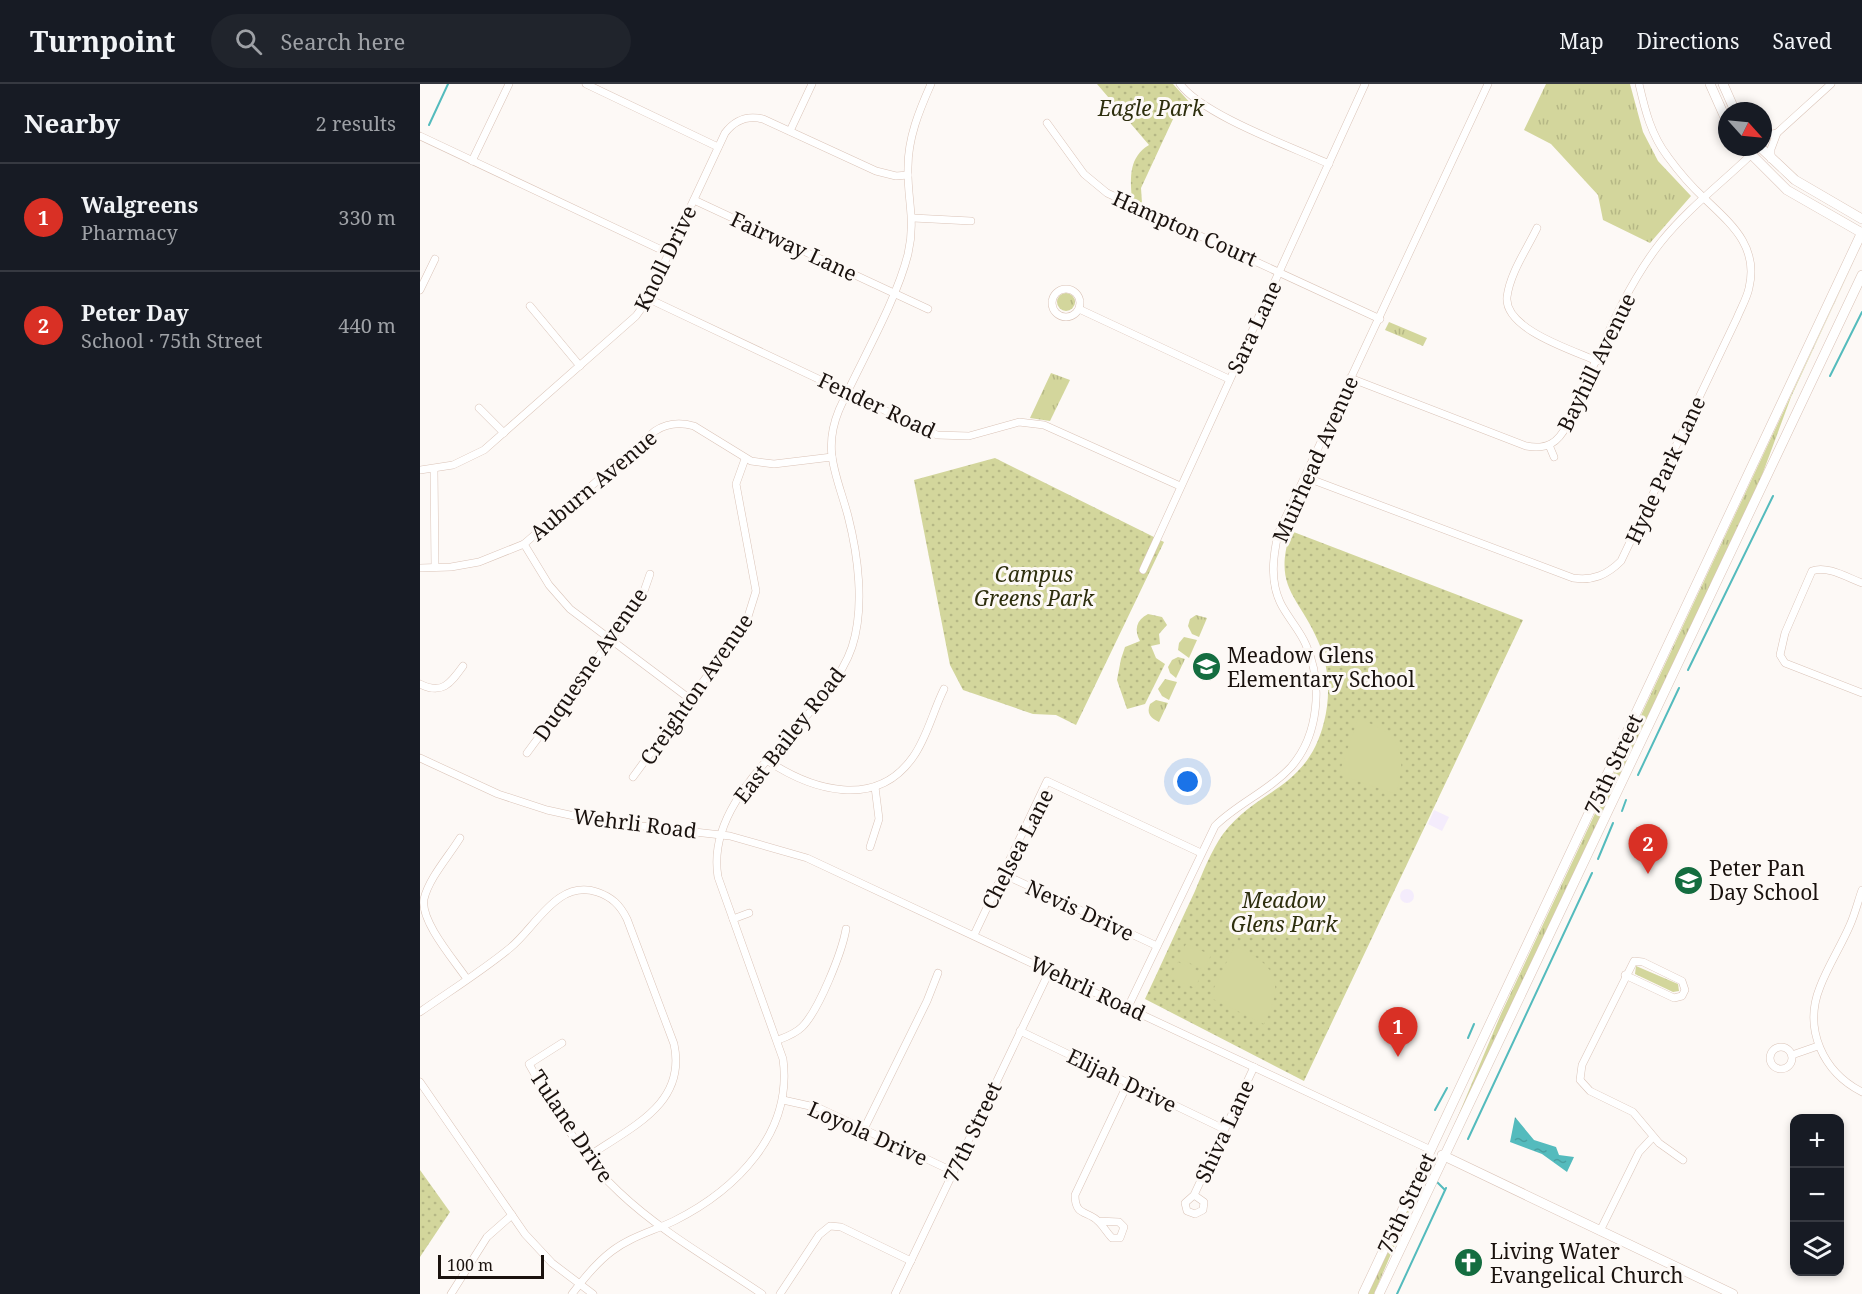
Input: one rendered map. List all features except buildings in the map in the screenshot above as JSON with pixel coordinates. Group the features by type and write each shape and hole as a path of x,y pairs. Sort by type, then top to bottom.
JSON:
{"main road":[{"path":"1710,84 1718,102"},
{"path":"1723,84 1731,102"},
{"path":"1752,156 1793,194 1862,233"},
{"path":"1768,156 1812,191 1862,219"},
{"name":"75th Street","path":"1363,1294 1862,233"},
{"name":"75th Street","path":"1379,1294 1862,275"},
{"name":"Wehrli Road","path":"1431,1150 1732,1294"}],"street":[{"path":"472,161 509,84"},
{"path":"586,84 718,147"},
{"path":"812,84 790,131 876,171 896,176 908,175"},
{"name":"East Bailey Road","path":"572,1294 612,1250 662,1226 711,1198 743,1170 768,1140 780,1114 784,1070 778,1040 718,877 716,857 718,834 730,812 768,761 838,676 852,647 857,624 854,550 832,457 831,434 847,392 894,293 908,253 913,218 908,175 915,123 931,84"},
{"path":"1180,84 1202,105 1329,164"},
{"name":"Sara Lane","path":"1143,570 1365,84"},
{"name":"Muirhead Avenue","path":"1128,1007 1215,826 1227,814 1291,766 1310,731 1316,708 1313,666 1306,645 1280,602 1273,567 1278,534 1488,84"},
{"name":"Hyde Park Lane","path":"1305,477 1562,575 1590,579 1606,573 1620,561 1632,542 1750,286 1751,260 1743,239 1735,227 1678,170 1658,141 1639,84"},
{"path":"1817,84 1823,91"},
{"path":"1771,159 1771,149 1777,133 1831,84"},
{"name":"Knoll Drive","path":"420,470 434,469 475,455 504,434 636,316 647,298 729,128 744,118 763,119 790,131"},
{"name":"Hampton Court","path":"1047,123 1084,174 1099,188 1380,319"},
{"path":"1772,134 1777,133"},
{"path":"420,136 668,253"},
{"name":"Bayhill Avenue","path":"1350,378 1526,446 1540,448 1549,446 1561,436 1646,264 1672,229 1750,156"},
{"name":"Fairway Lane","path":"694,200 928,309"},
{"path":"913,218 972,221"},
{"path":"1537,228 1510,287 1507,299 1510,311 1514,319 1528,329 1597,361"},
{"path":"420,290 435,260"},
{"path":"1072,289 1078,295 1079,309 1067,317 1058,315 1052,307 1052,297 1058,290 1072,289"},
{"name":"Fender Road","path":"647,298 943,436 969,436 1018,422 1049,426 1180,486"},
{"path":"530,306 580,366"},
{"path":"1079,309 1229,379"},
{"path":"1502,314 1510,311"},
{"path":"479,408 504,434"},
{"name":"Auburn Avenue","path":"420,568 479,562 524,544 655,431 666,425 694,426 745,459 774,464 832,457"},
{"path":"1549,446 1554,456"},
{"name":"Creighton Avenue","path":"633,777 746,623 755,602 756,582 736,484 745,459"},
{"path":"434,469 435,567"},
{"path":"524,544 559,597 611,640 690,699"},
{"path":"1862,583 1827,570 1818,568 1812,571 1785,633 1780,655 1785,663 1862,693"},
{"name":"Duquesne Avenue","path":"527,753 642,597 650,574"},
{"path":"420,684 434,690 442,689 451,683 463,666"},
{"path":"768,761 797,778 820,787 854,791 875,787 899,773 915,755 944,689"},
{"name":"Wehrli Road","path":"420,758 481,787 548,810 597,820 718,834 778,848 807,858 1431,1150"},
{"name":"Chelsea Lane","path":"974,935 1047,781 1201,853"},
{"path":"870,847 879,819 875,787"},
{"path":"460,838 428,890 424,909 428,922 467,979"},
{"name":"Nevis Drive","path":"1003,874 1157,946"},
{"path":"420,1012 525,936 547,909 564,895 579,890 593,891 615,901 624,912 674,1044 675,1075 670,1091 655,1109 589,1156"},
{"path":"1862,890 1859,910 1815,1001 1814,1021 1818,1046 1837,1074 1862,1092"},
{"path":"733,919 749,914"},
{"path":"778,1040 797,1031 808,1020 840,953 846,929"},
{"path":"1625,975 1674,998 1684,993 1685,986 1682,981 1639,960 1631,964 1625,975 1582,1065 1580,1080 1590,1090 1633,1112 1653,1137 1683,1160"},
{"name":"77th Street","path":"896,1294 1050,970"},
{"path":"864,1129 927,1001 938,973"},
{"name":"Elijah Drive","path":"1020,1031 1224,1129"},
{"name":"Tulane Drive","path":"562,1043 529,1064 589,1156 618,1192 662,1226 762,1294"},
{"path":"1792,1055 1818,1046"},
{"name":"Shiva Lane","path":"1194,1195 1254,1067"},
{"path":"420,1082 512,1215 546,1256 593,1294"},
{"path":"1098,1221 1080,1212 1075,1204 1075,1195 1128,1083"},
{"name":"Loyola Drive","path":"783,1100 812,1106 952,1172"},
{"path":"1600,1231 1638,1152 1653,1137"},
{"path":"451,1294 487,1237 512,1215"},
{"path":"780,1294 819,1235 830,1226 841,1227 911,1261"}],"shaded area":[{"path":"1434,810 1449,817 1442,831 1428,824"},
{"path":"1407,889 1412,891 1414,896 1412,901 1407,903 1402,901 1400,896 1402,891"}],"green space":[{"name":"Eagle Park","path":"1097,84 1173,84 1193,106 1174,117 1141,188 1142,203 1132,199 1131,175 1138,155 1149,145"},
{"path":"1546,84 1630,84 1643,132 1658,161 1691,196 1650,243 1603,220 1598,195 1551,144 1524,130"},
{"path":"1855,259 1791,397 1758,486 1448,1140 1501,1014"},
{"path":"1062,293 1070,293 1075,298 1073,309 1062,311 1057,306 1057,298"},
{"path":"1389,322 1427,338 1423,346 1385,330"},
{"path":"1051,373 1070,380 1050,421 1030,418"},
{"name":"Campus Greens Park","path":"995,458 1164,542 1076,725 1056,715 1033,714 963,690 950,665 914,480"},
{"name":"Meadow Glens Park","path":"1291,531 1523,620 1304,1081 1145,999 1223,834 1237,819 1294,775 1306,762 1324,722 1328,691 1325,660 1311,626 1286,579 1286,550"},
{"path":"1148,614 1162,617 1167,625 1159,634 1160,644 1151,646 1156,658 1165,664 1145,704 1127,709 1117,680 1121,659 1125,647 1140,641 1137,626"},
{"path":"1196,615 1207,618 1199,637 1192,634 1188,626 1190,619"},
{"path":"1184,637 1197,640 1189,658 1178,650 1179,643"},
{"path":"1178,657 1185,659 1176,678 1170,673 1168,667 1172,660"},
{"path":"1165,679 1177,682 1169,700 1162,696 1158,689"},
{"path":"1156,700 1168,703 1159,722 1149,713 1150,704"},
{"path":"1358,719 1384,731 1398,746 1401,767 1396,794 1343,776 1340,771"},
{"path":"1186,944 1211,955 1204,970 1179,958"},
{"path":"1235,945 1260,960 1273,976 1274,996 1264,1024 1213,999 1212,992"},
{"path":"1178,962 1202,973 1195,988 1170,977"},
{"path":"1636,966 1678,984 1679,991 1673,992 1635,974"},
{"path":"1428,1167 1374,1294 1368,1294"},
{"path":"420,1170 450,1212 420,1257"}],"water":[{"path":"1515,1117 1534,1140 1556,1147 1559,1155 1574,1157 1567,1172 1542,1154 1510,1142"}],"waterway":[{"path":"429,125 448,84"},
{"path":"1830,376 1862,312"},
{"path":"1688,670 1773,496"},
{"path":"1638,775 1679,688"},
{"path":"1622,811 1626,800"},
{"path":"1598,859 1613,823"},
{"path":"1468,1139 1592,873"},
{"path":"1468,1038 1474,1024"},
{"path":"1435,1110 1447,1088"},
{"path":"1437,1182 1445,1190"},
{"path":"1397,1294 1446,1188"}],"place":[{"name":"Meadow Glens Elementary School","path":"1206,667"},
{"name":"Peter Day","path":"1648,874"},
{"name":"Peter Pan Day School","path":"1688,880"},
{"name":"Walgreens","path":"1398,1057"},
{"name":"Living Water Evangelical Church","path":"1469,1263"}]}
